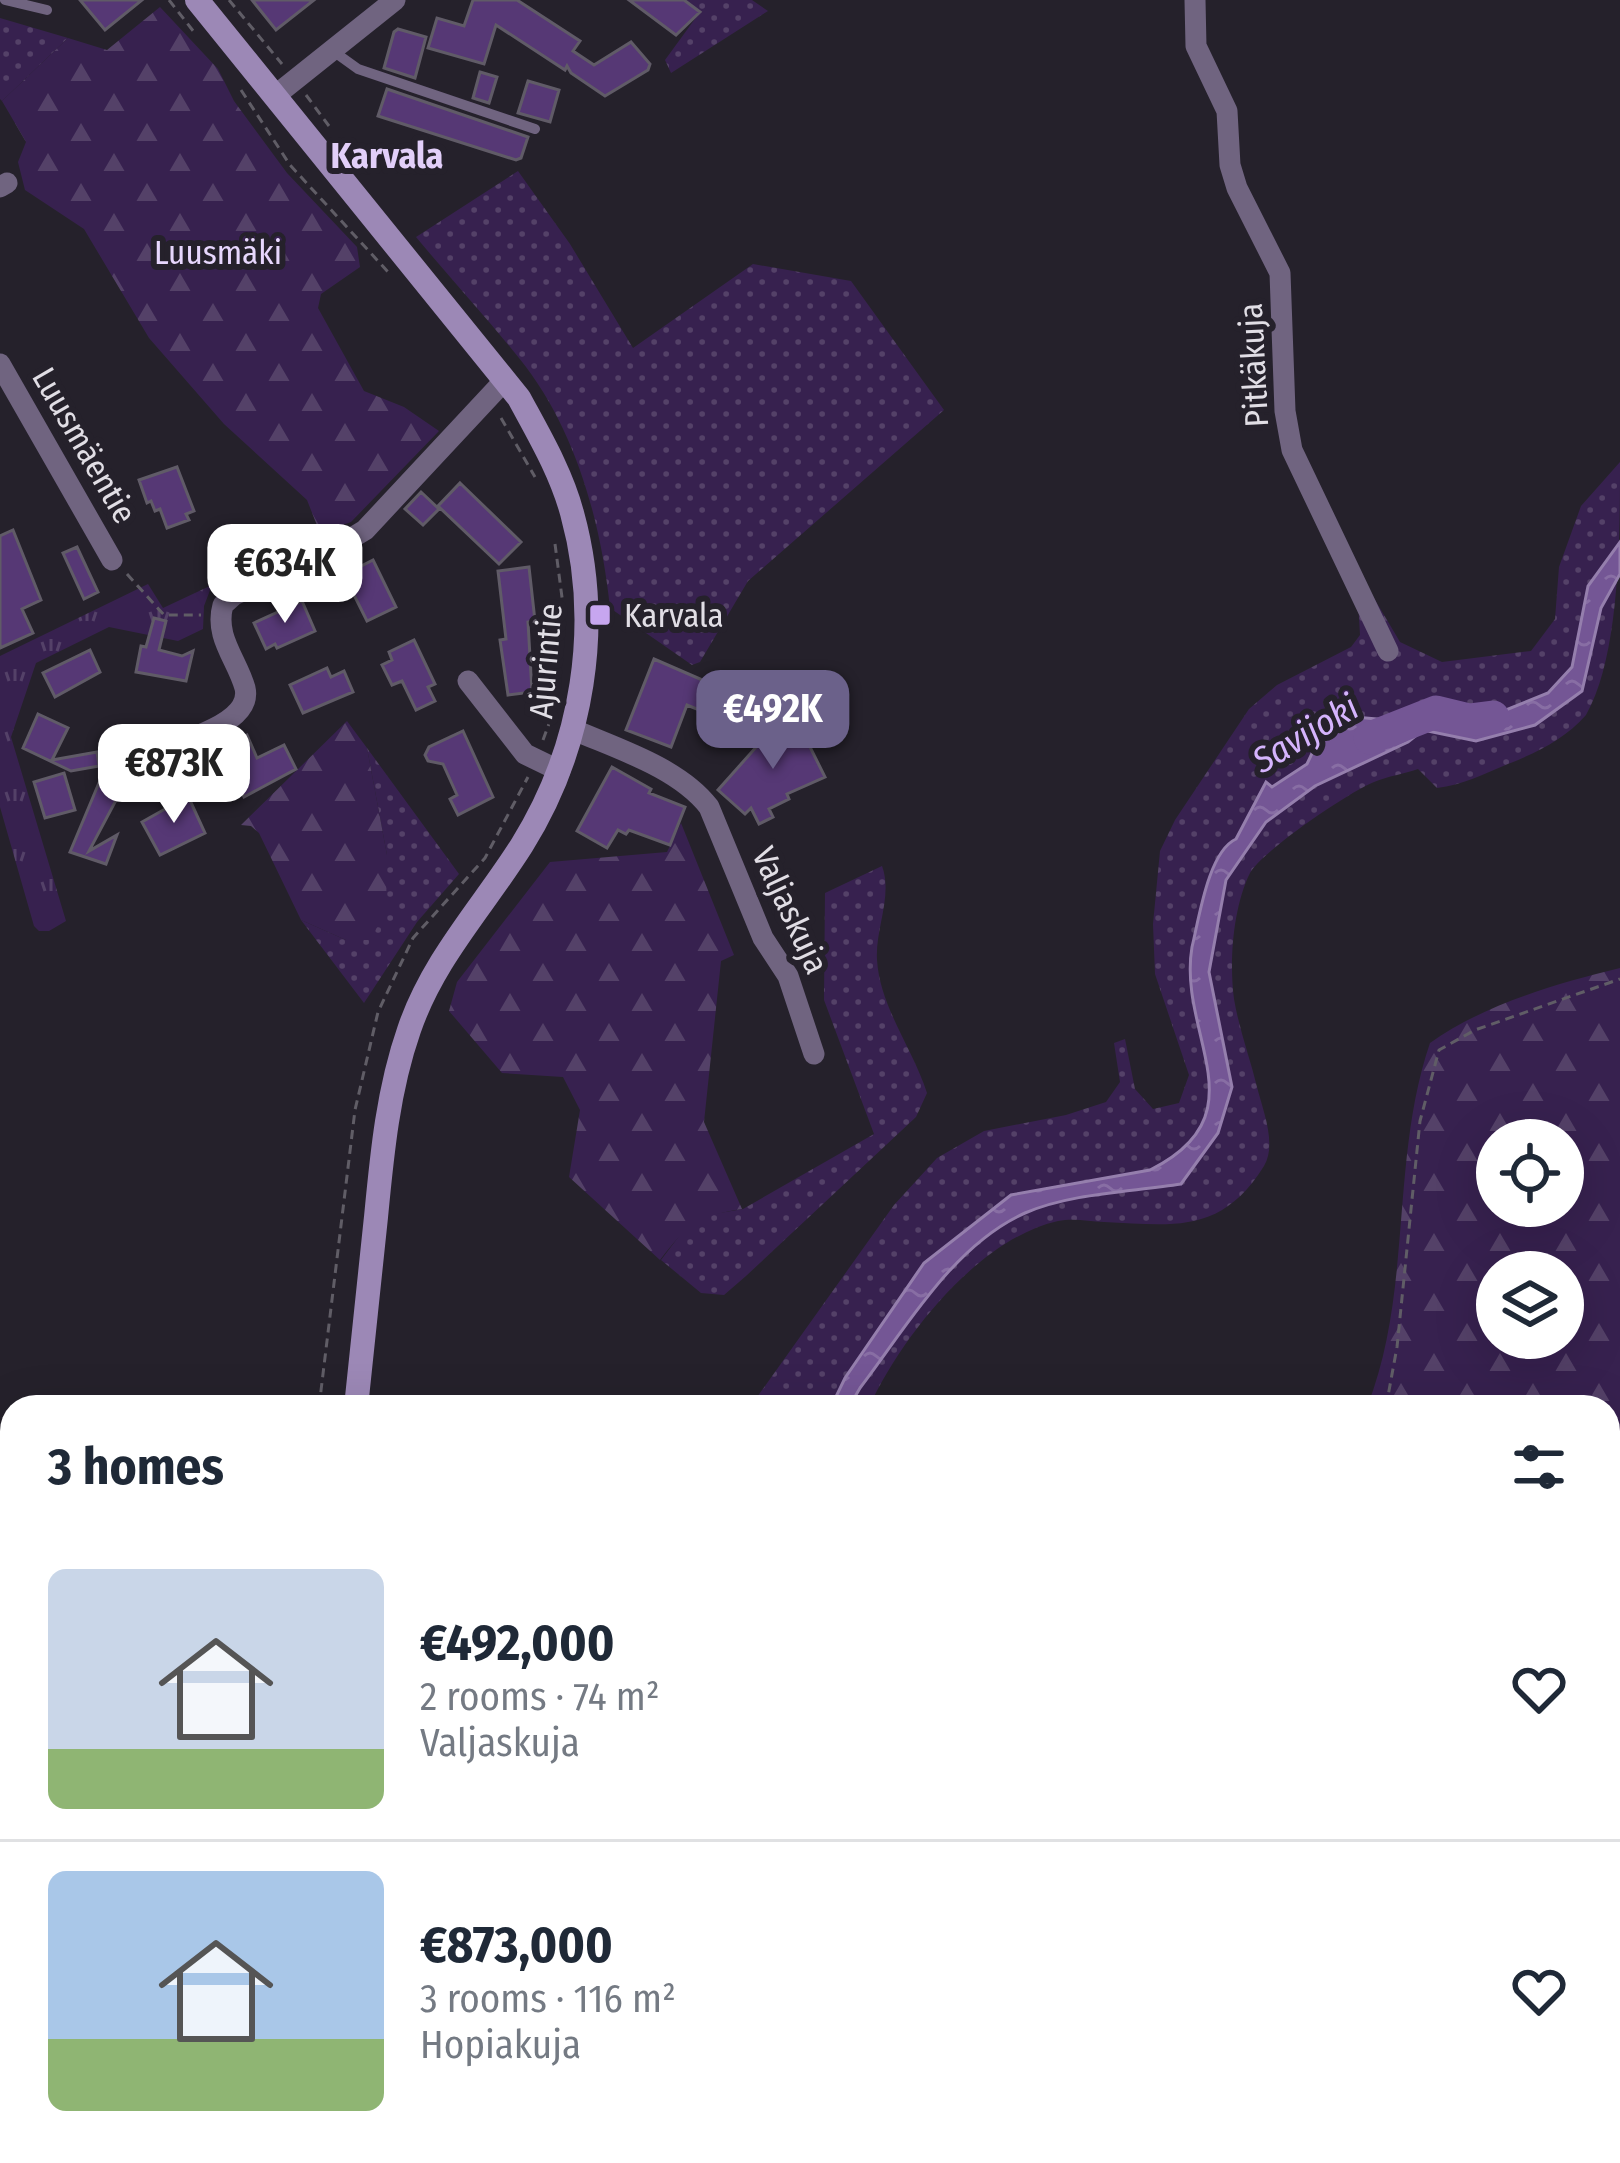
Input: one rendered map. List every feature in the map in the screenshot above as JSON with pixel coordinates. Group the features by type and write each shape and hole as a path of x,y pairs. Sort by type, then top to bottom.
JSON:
{"street":[{"name":"Ajurintie","path":"197,0 497,388 519,398 548,451 572,511 584,569 584,660 574,730 560,771 523,843 435,971 408,1031 394,1080 357,1395"},
{"path":"275,95 395,0"},
{"name":"Pitkäkuja","path":"1195,0 1196,46 1227,111 1230,165 1237,188 1280,273 1285,411 1292,450 1388,651"},
{"name":"Luusmäentie","path":"0,364 112,560"},
{"path":"137,753 174,745 225,722 243,705 245,688 221,633 220,613 235,595 365,530 497,388"},
{"path":"468,681 525,754 560,771"},
{"name":"Valjaskuja","path":"574,730 672,776 698,793 709,807 763,938 788,976 814,1054"}],"lane":[{"path":"5,0 47,10"},
{"path":"333,51 358,69 535,129"}],"path":[{"path":"170,0 196,34"},
{"path":"232,5 238,0"},
{"path":"236,82 290,165 400,285"},
{"path":"497,388 536,480"},
{"path":"554,534 564,615"},
{"path":"112,560 164,614 220,613"},
{"path":"320,1395 355,1110 378,1012 413,938 485,858 513,811 554,711"},
{"path":"1388,1395 1420,1121 1439,1051 1493,1022 1620,979"}],"green space":[{"path":"684,0 752,0 768,11 671,73 665,60 700,12"},
{"name":"Luusmäki","path":"160,7 218,69 234,101 287,173 357,247 360,267 321,294 318,308 364,391 404,407 439,431 351,522 320,533 307,500 224,424 149,338 84,229 25,190 18,162 26,142 2,101 68,38 107,50"},
{"path":"0,18 68,38 2,101 0,99"},
{"path":"518,171 570,244 633,348 753,264 851,281 944,410 748,581 700,662 692,665 610,608 592,509 556,414 519,358 416,237"},
{"path":"1620,462 1612,629 1586,715 1539,750 1464,782 1437,788 1418,769 1374,782 1307,823 1250,873 1236,918 1234,999 1269,1148 1264,1166 1248,1188 1213,1215 1194,1221 1069,1220 1028,1231 999,1248 946,1294 901,1351 875,1395 759,1395 894,1205 937,1158 984,1131 1106,1102 1120,1082 1114,1043 1125,1039 1135,1089 1153,1109 1179,1103 1189,1075 1155,974 1153,924 1160,851 1175,820 1249,709 1277,685 1351,647 1360,635 1358,601 1371,593 1400,642 1442,662 1531,651 1555,619 1559,567 1581,506"},
{"path":"148,584 163,608 212,585 204,606 203,629 178,641 109,627 36,663 11,737 66,921 39,931 0,807 0,656"},
{"path":"347,721 367,748 387,855 386,911 370,940 346,940 301,920 259,833 241,825"},
{"path":"367,748 459,874 417,922 364,1003 301,920 346,940 387,855"},
{"path":"681,823 734,955 721,961 704,1122 742,1209 695,1224 660,1260 569,1177 580,1110 563,1077 502,1073 449,1011 457,982 550,862 667,852"},
{"path":"882,866 886,889 877,948 879,977 927,1093 916,1117 746,1276 724,1295 701,1293 661,1260 686,1227 708,1215 743,1209 874,1134 824,1000 825,893"},
{"path":"1620,968 1620,1395 1371,1395 1391,1318 1410,1133 1430,1043 1497,1006"}],"water":[{"path":"1620,542 1620,574 1601,608 1582,691 1535,725 1476,741 1423,730 1408,742 1315,786 1266,822 1226,880 1209,972 1232,1087 1218,1133 1181,1184 1062,1201 999,1227 933,1290 856,1395 837,1395 924,1263 1011,1195 1150,1170 1184,1148 1202,1124 1209,1098 1208,1070 1195,1011 1192,947 1218,857 1236,839 1266,782 1272,787 1307,764 1324,728 1337,721 1355,717 1410,722 1496,714 1548,693 1572,667 1588,586"}],"building":[{"path":"80,0 142,0 105,30"},
{"path":"252,0 314,0 276,30"},
{"path":"473,0 517,0 580,41 573,51 594,65 631,42 650,64 648,70 605,96 567,66 565,70 496,25 484,64 428,48 437,18 464,26"},
{"path":"629,0 684,0 700,12 676,35"},
{"path":"398,29 426,37 415,78 384,68"},
{"path":"480,72 497,77 489,103 473,98"},
{"path":"528,81 559,90 550,122 518,113"},
{"path":"387,89 528,137 521,158 378,116"},
{"path":"177,467 194,511 186,514 189,520 167,528 160,509 155,511 151,501 147,503 139,480"},
{"path":"112,475 123,495 105,505 94,485"},
{"path":"460,483 521,542 499,564 438,506"},
{"path":"421,492 439,509 423,525 405,509"},
{"path":"13,530 41,600 22,609 33,633 0,648 0,536"},
{"path":"77,547 98,592 84,599 63,553"},
{"path":"373,560 396,607 367,621 344,575"},
{"path":"529,567 535,621 528,622 532,692 508,695 498,571"},
{"path":"302,601 315,631 266,649 254,623"},
{"path":"154,618 166,621 159,650 182,656 193,651 186,681 136,672"},
{"path":"414,640 435,684 428,687 435,701 416,710 402,681 392,685 382,665 392,660 389,652"},
{"path":"90,650 100,672 55,697 43,673"},
{"path":"654,659 723,689 725,685 741,691 729,722 687,705 671,747 626,730"},
{"path":"327,668 331,677 344,671 353,692 303,713 290,685"},
{"path":"38,714 68,728 52,760 97,752 99,766 71,771 23,748"},
{"path":"782,718 807,741 825,777 787,794 789,799 769,809 773,817 759,824 751,808 745,814 718,790"},
{"path":"463,731 493,797 458,815 450,799 457,795 443,764 428,761 425,755 429,747"},
{"path":"247,735 257,758 284,745 296,769 244,797 235,778 178,798 165,770 184,761 188,768 227,751 224,745"},
{"path":"612,767 651,789 649,793 685,807 670,845 618,830 607,848 577,831"},
{"path":"64,773 75,810 45,818 34,782"},
{"path":"101,778 122,789 89,851 117,835 106,864 70,852"},
{"path":"188,796 205,833 160,855 142,822"}],"waterway":[{"name":"Savijoki","path":"1370,738 1436,712 1469,720 1493,717"}],"place":[{"name":"Karvala","path":"600,615"}],"district":[{"name":"Karvala","path":"387,155"}]}
